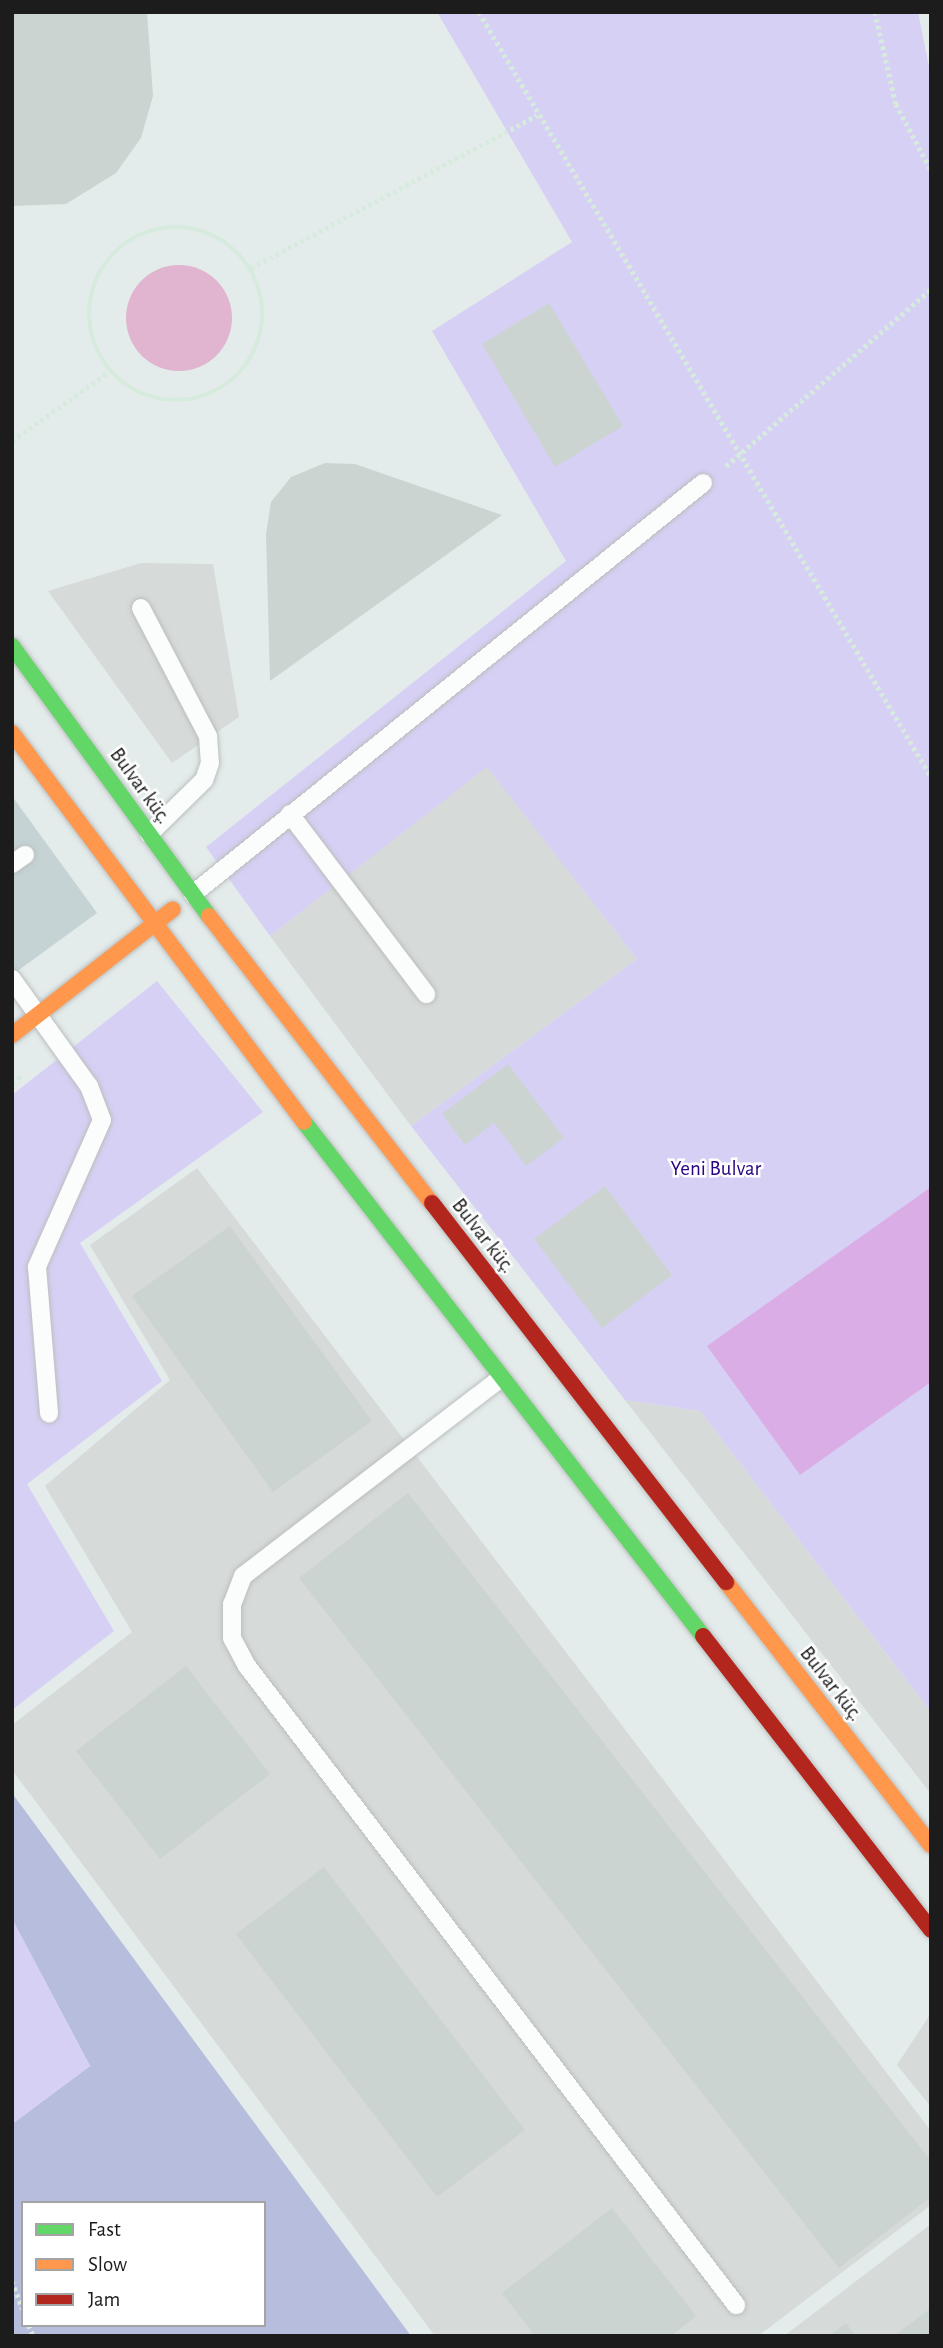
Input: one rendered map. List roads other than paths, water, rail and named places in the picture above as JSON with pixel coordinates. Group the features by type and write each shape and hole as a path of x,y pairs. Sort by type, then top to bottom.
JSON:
{"street":[{"name":"Bulvar küç.","path":"12,646 565,1397 931,1845"},
{"path":"12,733 153,926 931,1930"},
{"path":"12,1035 193,894"},
{"path":"534,1421 565,1397"}],"lane":[{"path":"193,894 703,484"},
{"path":"141,608 208,736 210,763 204,780 149,834"},
{"path":"290,814 426,993"},
{"path":"12,979 36,1016 89,1086 102,1120 37,1267 49,1414"},
{"path":"501,1378 243,1576 232,1604 232,1638 247,1666 736,2305"}],"park label":[{"name":"Yeni Bulvar","path":"716,1169"}]}
